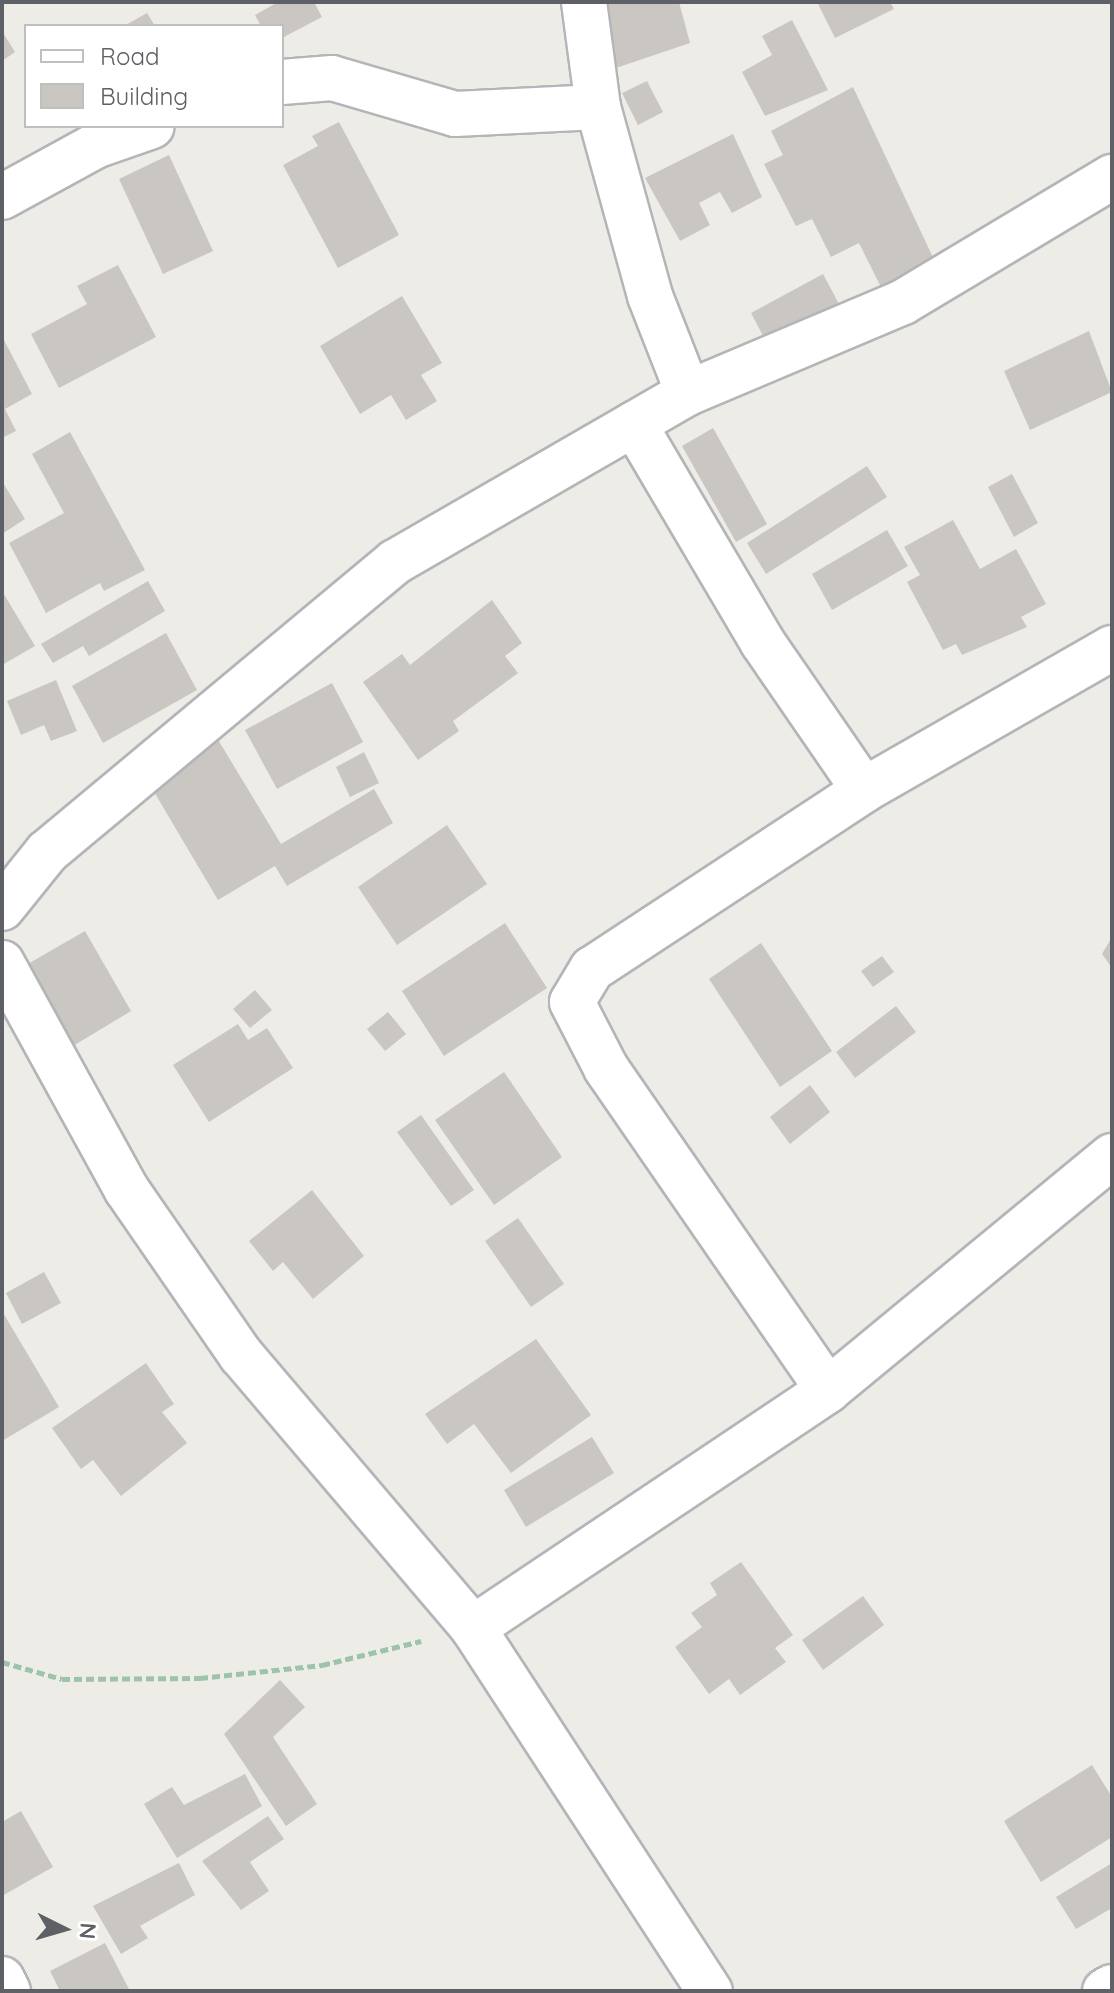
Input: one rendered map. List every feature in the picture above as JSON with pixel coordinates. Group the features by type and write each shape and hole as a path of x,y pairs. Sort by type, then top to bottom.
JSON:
{"street":[{"path":"584,2 598,107 650,296 688,393"},
{"path":"284,82 332,78 455,114 598,107"},
{"path":"2,197 95,146 146,128"},
{"path":"2,908 47,852 395,562 688,393 903,302 1112,177"},
{"path":"634,424 763,643 864,790"},
{"path":"828,1390 606,1068 572,1002 592,969 864,790 1112,648"},
{"path":"2,963 127,1190 241,1355 473,1628 710,1991"},
{"path":"473,1628 828,1390 1112,1156"},
{"path":"2,1979 8,1991"},
{"path":"1105,1991 1112,1987"}],"path":[{"path":"2,1662 62,1679 200,1678 322,1665 473,1628"}],"building":[{"path":"278,2 314,2 322,17 284,37 284,24 260,24 255,15"},
{"path":"596,2 679,2 690,43 613,69"},
{"path":"817,2 890,2 894,9 835,38"},
{"path":"147,13 154,24 128,24"},
{"path":"792,20 828,90 765,116 742,72 772,55 762,36"},
{"path":"2,31 15,52 2,61"},
{"path":"647,81 663,112 638,125 622,93"},
{"path":"853,87 937,266 884,293 859,243 831,257 812,219 796,226 764,164 783,155 771,131"},
{"path":"339,122 399,235 338,268 283,165 318,146 312,136"},
{"path":"733,134 762,197 732,213 720,192 699,203 710,225 680,241 645,178"},
{"path":"169,155 213,251 163,274 119,179"},
{"path":"118,265 156,337 59,388 31,334 87,304 77,286"},
{"path":"823,274 847,319 774,357 751,313"},
{"path":"402,296 442,363 421,375 437,401 406,420 391,395 360,414 320,346"},
{"path":"1089,331 1112,392 1030,430 1004,371"},
{"path":"2,336 32,394 5,409 16,431 2,438"},
{"path":"713,428 767,524 736,542 682,446"},
{"path":"70,432 145,570 104,591 100,583 46,613 9,543 64,513 32,454"},
{"path":"867,466 887,497 766,574 747,543"},
{"path":"1012,474 1038,523 1014,537 988,487"},
{"path":"2,481 25,519 2,534"},
{"path":"953,520 980,569 1016,549 1046,604 1021,617 1027,627 962,655 956,644 943,650 907,582 920,575 904,547"},
{"path":"887,530 908,566 832,610 812,574"},
{"path":"148,581 165,611 89,656 83,646 53,663 41,644"},
{"path":"2,591 35,646 2,665"},
{"path":"492,600 522,643 505,656 518,673 453,721 459,731 418,760 363,682 402,654 410,665"},
{"path":"166,633 197,690 103,743 72,686"},
{"path":"56,680 77,731 51,741 44,725 21,735 7,701"},
{"path":"332,683 363,742 277,789 245,730"},
{"path":"217,738 281,844 374,789 393,823 287,886 275,866 218,900 147,780"},
{"path":"364,752 379,783 350,797 336,767"},
{"path":"447,825 487,884 397,945 358,887"},
{"path":"505,923 547,988 444,1056 402,991"},
{"path":"85,931 131,1011 73,1046 26,965"},
{"path":"1112,937 1112,968 1102,954"},
{"path":"761,943 832,1051 780,1087 709,979"},
{"path":"882,956 894,972 873,987 861,971"},
{"path":"255,990 272,1010 250,1028 233,1009"},
{"path":"896,1006 916,1032 855,1078 836,1052"},
{"path":"388,1012 406,1034 385,1051 367,1029"},
{"path":"238,1024 248,1040 267,1028 293,1068 209,1122 173,1065"},
{"path":"504,1072 562,1157 494,1205 435,1120"},
{"path":"810,1085 830,1112 790,1144 770,1117"},
{"path":"421,1115 474,1190 451,1206 397,1132"},
{"path":"312,1190 364,1256 313,1299 283,1262 273,1271 249,1241"},
{"path":"518,1218 564,1284 531,1307 485,1241"},
{"path":"44,1272 61,1303 22,1324 6,1293"},
{"path":"2,1311 59,1407 2,1441"},
{"path":"536,1339 591,1415 511,1473 474,1424 447,1444 425,1414"},
{"path":"146,1363 174,1404 162,1412 187,1443 121,1496 93,1460 81,1469 52,1428"},
{"path":"592,1437 614,1473 526,1527 504,1490"},
{"path":"741,1562 793,1635 775,1648 786,1662 740,1695 729,1679 709,1694 675,1647 702,1627 691,1613 717,1595 710,1583"},
{"path":"863,1596 884,1625 823,1670 802,1640"},
{"path":"280,1680 305,1707 273,1737 317,1804 286,1826 224,1734"},
{"path":"1092,1765 1112,1797 1112,1837 1041,1882 1004,1821"},
{"path":"245,1774 262,1806 177,1858 144,1804 172,1787 184,1805"},
{"path":"21,1811 53,1867 2,1896 2,1822"},
{"path":"268,1816 284,1839 250,1862 269,1891 241,1910 202,1861"},
{"path":"179,1863 195,1895 140,1926 148,1938 121,1954 93,1906"},
{"path":"1112,1863 1112,1908 1076,1929 1056,1897"},
{"path":"105,1943 130,1991 60,1991 50,1971"}]}
